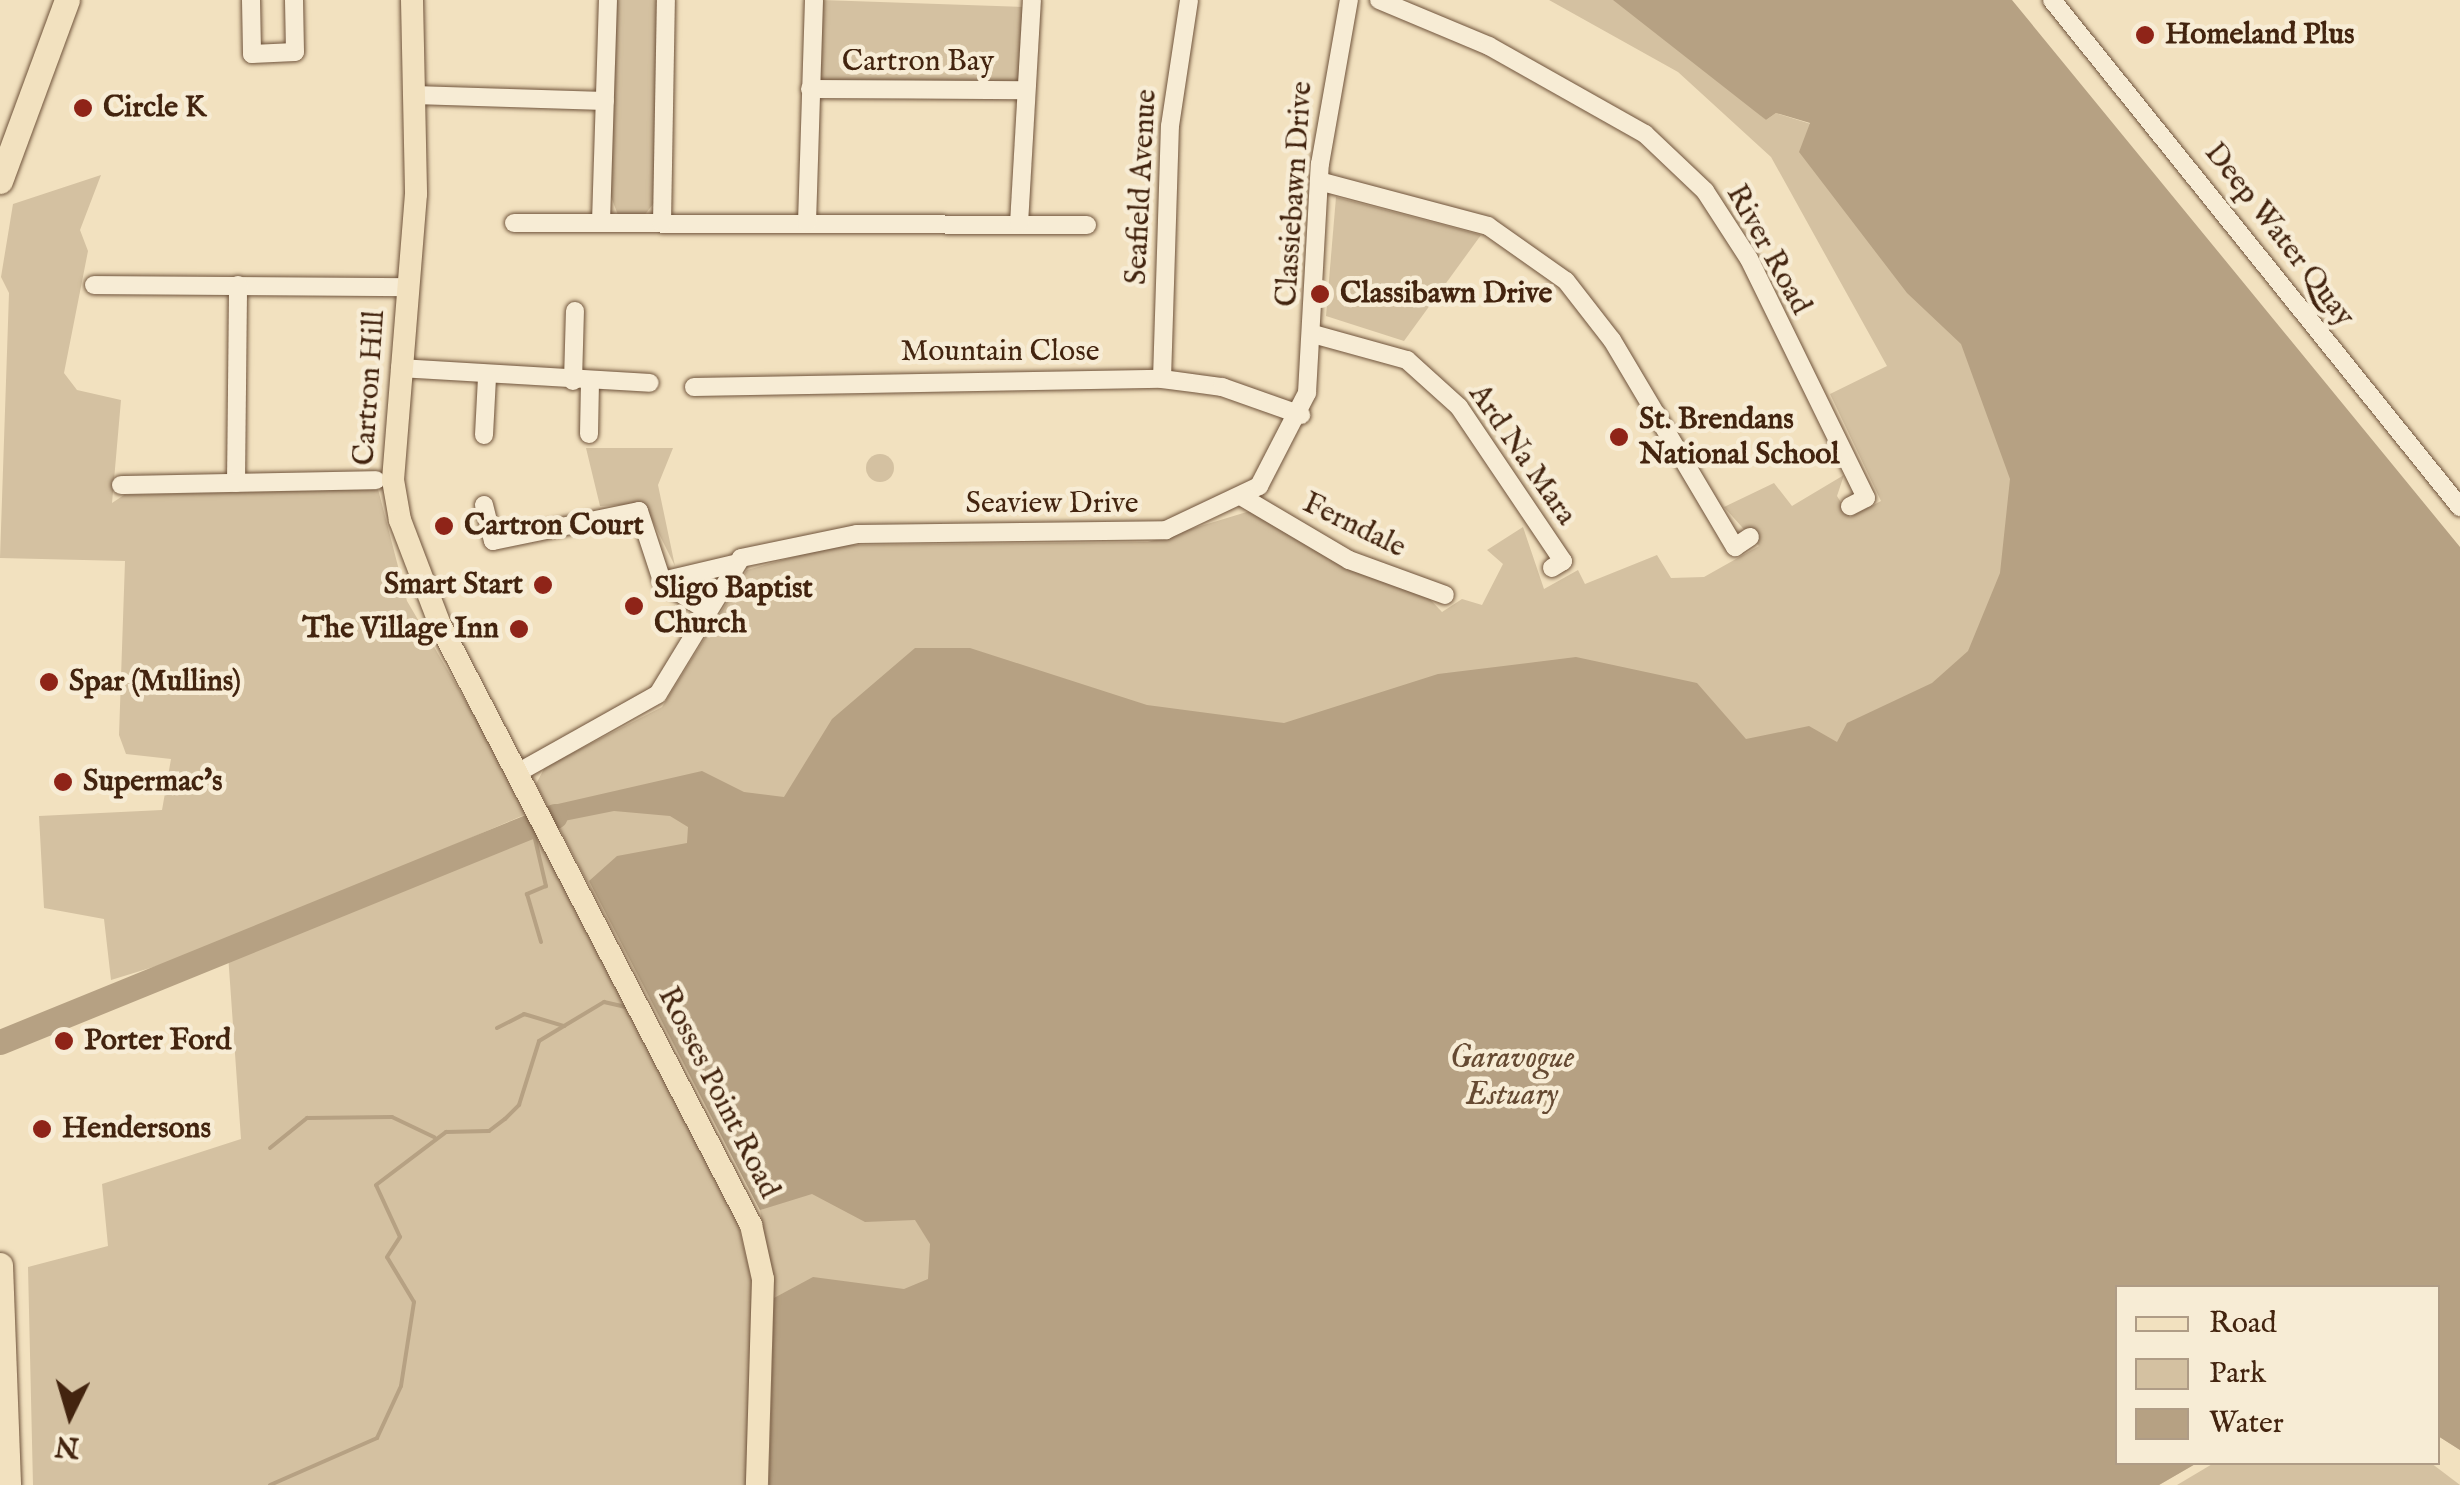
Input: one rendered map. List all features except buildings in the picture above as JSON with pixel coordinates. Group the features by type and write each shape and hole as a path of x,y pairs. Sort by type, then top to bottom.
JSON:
{"highway":[{"path":"0,181 67,0"},
{"path":"0,1264 8,1485"}],"main road":[{"name":"Cartron Hill","path":"412,0 414,95 407,287 393,480 400,520 440,625 540,808"},
{"name":"Rosses Point Road","path":"540,808 751,1225 763,1279 758,1485"}],"street":[{"path":"251,0 252,54 295,52 294,0"},
{"path":"602,222 608,0"},
{"path":"662,223 666,0"},
{"name":"Cartron Bay","path":"806,223 814,0"},
{"name":"Cartron Bay","path":"1020,224 1032,0"},
{"name":"Seafield Avenue","path":"1162,379 1170,126 1189,0"},
{"name":"Classiebawn Drive","path":"1314,334 1319,181 1349,0"},
{"name":"River Road","path":"1379,0 1489,46 1645,134 1705,192 1749,259 1866,498 1850,506"},
{"name":"Deep Water Quay","path":"2052,0 2460,506"},
{"name":"Cartron Bay","path":"810,89 1026,90"},
{"path":"414,95 605,101"},
{"path":"1319,181 1488,226 1566,281 1612,340 1736,547 1750,537"},
{"path":"514,223 1087,224"},
{"path":"94,285 407,287"},
{"path":"236,483 238,285"},
{"path":"576,312 589,434"},
{"name":"Seaview Drive","path":"662,581 858,534 1129,536 1244,498 1272,474 1301,415 1314,334"},
{"name":"Ard Na Mara","path":"1314,334 1406,360 1459,407 1563,561 1552,568"},
{"path":"400,368 488,377 650,383"},
{"path":"484,435 488,377"},
{"name":"Mountain Close","path":"694,387 1162,379 1222,386 1301,415"},
{"path":"121,485 376,480"},
{"name":"Ferndale","path":"1244,498 1349,560 1445,595"},
{"path":"484,505 492,541 639,511 662,581 707,610"},
{"path":"520,772 650,702 734,564"}],"green space":[{"path":"617,0 661,0 657,199 643,217 618,215 610,194"},
{"path":"822,0 1024,7 1021,91 819,84"},
{"name":"Garavogue Estuary","path":"1549,0 1628,0 1766,120 1776,113 1811,124 2428,867 2460,1450 2440,1437 2440,1285 2115,1285 2115,1465 2194,1465 2159,1485 769,1485 774,1286 760,1210 536,784 545,767 662,707 747,570 836,545 1148,542 1250,511 1424,593 1442,612 1462,599 1482,605 1503,564 1487,550 1523,527 1544,589 1578,570 1585,584 1657,555 1671,578 1704,577 1759,546 1724,507 1774,483 1792,506 1844,475 1837,496 1850,517 1881,501 1830,394 1887,366 1771,157 1678,72"},
{"path":"101,175 80,230 88,251 64,373 77,390 121,400 112,503 124,495 378,489 407,601 531,812 212,949 111,980 104,919 44,908 39,816 162,810 171,759 126,754 119,735 125,561 0,558 9,293 1,277 13,204"},
{"path":"1336,197 1481,235 1404,341 1326,316"},
{"path":"586,448 673,448 658,485 675,566 644,504 600,506"},
{"path":"880,454 890,458 894,468 890,478 880,482 870,478 866,468 870,458"},
{"path":"540,827 733,1202 753,1287 749,1485 33,1485 28,1267 108,1246 102,1184 241,1139 228,954 378,885"},
{"path":"2211,1465 2434,1465 2460,1485 2177,1485"}],"water":[{"name":"Garavogue Estuary","path":"1613,0 2012,0 2460,547 2460,1450 2440,1437 2440,1285 2115,1285 2115,1465 2194,1465 2159,1485 769,1485 774,1298 813,1277 904,1289 928,1279 930,1244 915,1220 865,1222 812,1194 760,1210 589,881 617,856 687,843 688,827 670,816 614,811 559,822 549,806 702,771 744,792 784,797 832,719 915,648 970,648 1147,705 1284,723 1438,674 1576,657 1697,683 1746,739 1809,726 1837,742 1847,723 1932,683 1968,651 2000,573 2010,479 1961,344 1907,293 1799,152 1810,123 1776,113 1766,120"}],"waterway":[{"path":"0,1042 555,816"},
{"path":"532,826 546,886 527,894 541,942"},
{"path":"270,1485 377,1438 401,1386 414,1302 387,1257 400,1237 376,1185 446,1132 489,1131 505,1119 519,1105 539,1041 604,1002 630,1008"},
{"path":"497,1028 524,1014 564,1026"},
{"path":"270,1148 307,1118 392,1117 434,1137"}],"place":[{"name":"Homeland Plus","path":"2145,35"},
{"name":"Circle K","path":"83,108"},
{"name":"Classibawn Drive","path":"1320,294"},
{"name":"St. Brendans National School","path":"1619,437"},
{"name":"Cartron Court","path":"444,526"},
{"name":"Smart Start","path":"543,585"},
{"name":"Sligo Baptist Church","path":"634,606"},
{"name":"The Village Inn","path":"519,629"},
{"name":"Spar (Mullins)","path":"49,682"},
{"name":"Supermac's","path":"63,782"},
{"name":"Porter Ford","path":"64,1041"},
{"name":"Hendersons","path":"42,1129"}]}
